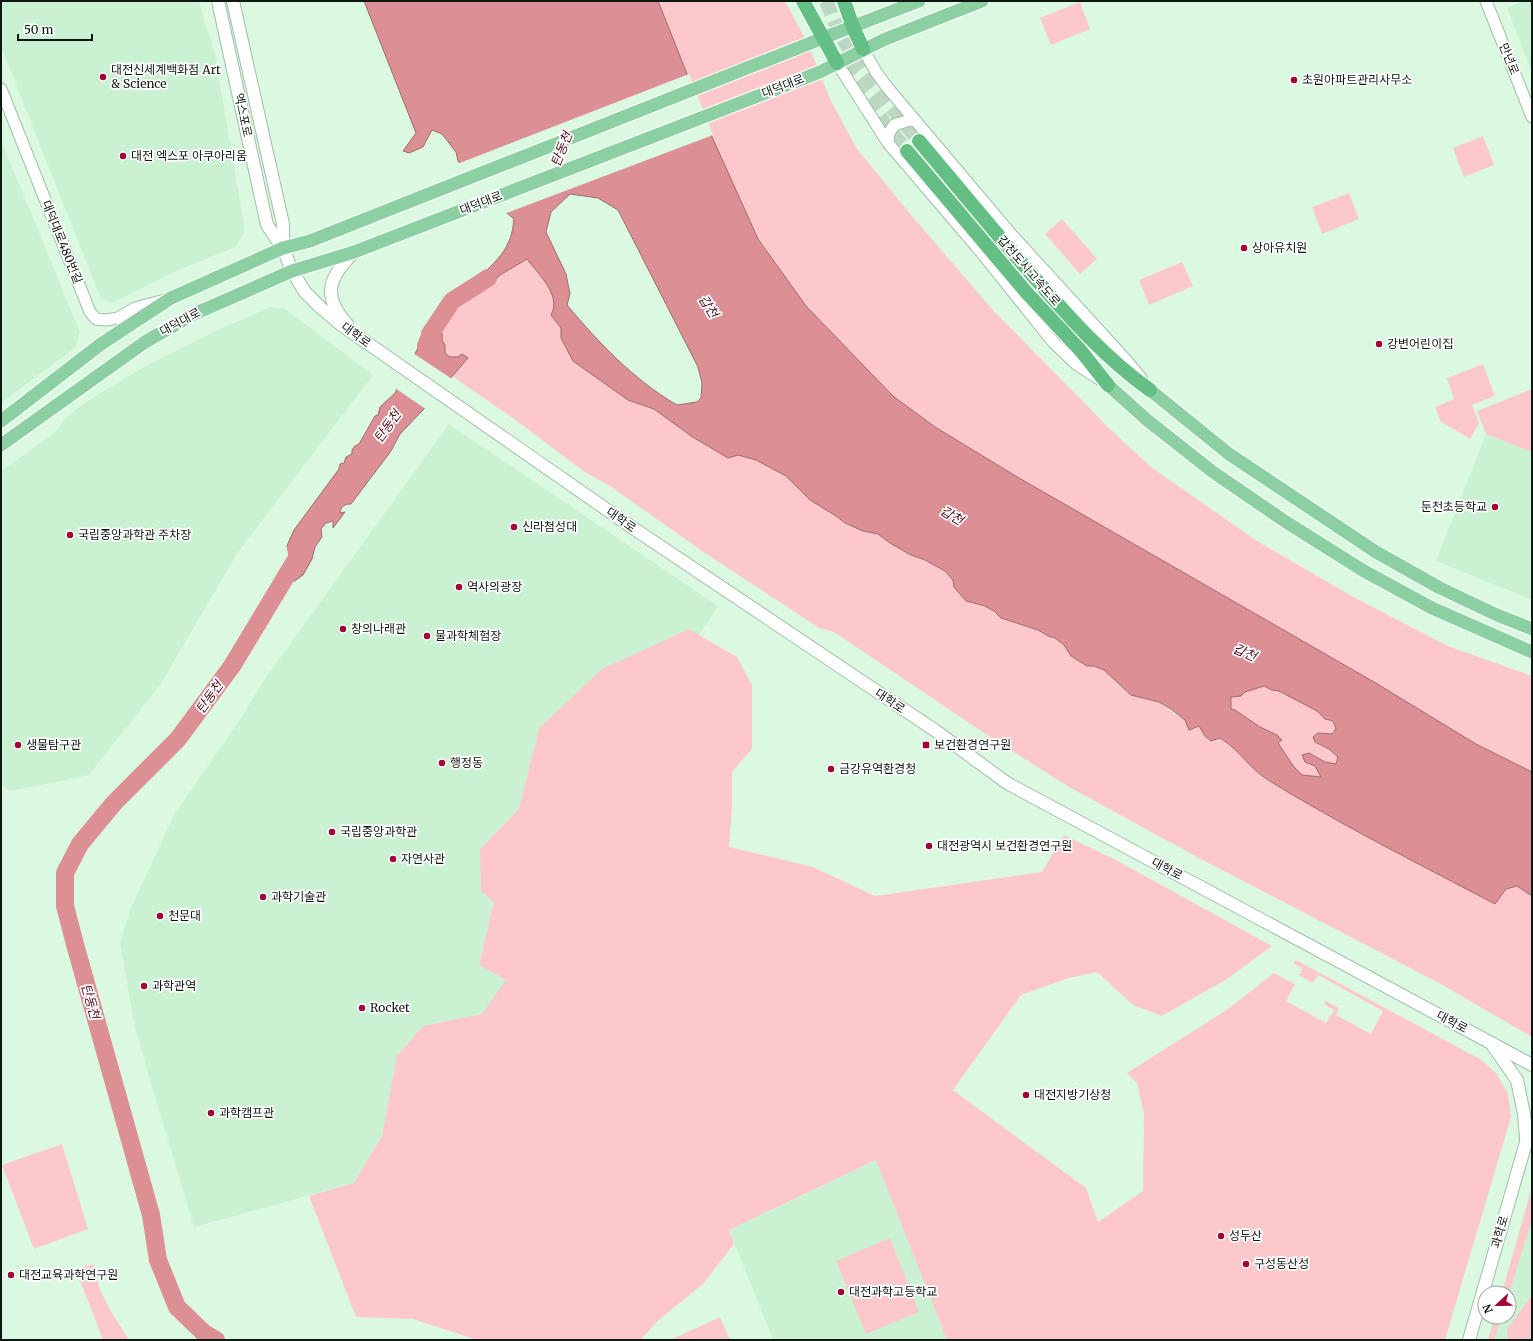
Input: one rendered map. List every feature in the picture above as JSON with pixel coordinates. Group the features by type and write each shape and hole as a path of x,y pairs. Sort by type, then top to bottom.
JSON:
{"highway":[{"path":"803,1 837,63"},
{"path":"844,1 853,27 863,49"},
{"name":"갑천도시고속도로","path":"919,141 1000,238 1077,326 1127,373 1150,390"},
{"name":"갑천도시고속도로","path":"907,151 987,247 1080,351 1108,385"}],"main road":[{"name":"엑스포로","path":"218,1 267,225 283,248 292,271"},
{"name":"엑스포로","path":"233,1 283,224 283,248"},
{"name":"대덕대로","path":"1,421 101,344 171,298 283,248 310,241 919,1"},
{"name":"대덕대로","path":"1,445 144,342 201,311 292,271 354,252 820,72 883,40 982,1"},
{"path":"354,252 341,265 330,288 333,302 341,317 362,340"},
{"name":"대학로","path":"292,271 305,292 320,307 362,340 636,530 936,731 1007,783 1532,1065"},
{"path":"1108,385 1147,420 1213,472 1286,522 1364,571 1432,608 1532,652"},
{"path":"1150,390 1229,454 1376,552 1440,588 1497,615 1532,629"},
{"path":"1492,1043 1517,1080 1529,1136"},
{"name":"과학로","path":"1468,1340 1532,1125"}],"street":[{"name":"만년로","path":"1486,1 1532,117"},
{"path":"863,49 876,72 991,211 1126,360 1150,390"},
{"path":"837,63 888,143 981,252 1053,342 1076,364 1108,385"},
{"name":"대덕대로480번길","path":"1,89 90,312 96,319 106,320 118,318 135,308 171,298"},
{"path":"888,143 889,133 894,125 910,120 916,121"}],"shaded area":[{"path":"1,1 199,1 214,49 245,231 235,247 174,272 112,303 101,299 1,46"},
{"path":"658,1 785,1 808,44 831,101 857,149 912,216 993,310 1109,428 1151,467 1257,541 1357,599 1448,646 1532,676 1532,772 1476,744 1374,682 1019,478 935,427 893,396 806,306 758,239 713,139"},
{"path":"1523,1 1532,1 1532,73 1507,8"},
{"path":"1080,2 1090,29 1051,45 1040,18"},
{"path":"1483,136 1494,165 1464,177 1453,148"},
{"path":"1,140 80,332 76,347 1,403"},
{"path":"1349,193 1359,219 1322,234 1312,207"},
{"path":"1062,219 1097,259 1080,274 1045,234"},
{"path":"527,258 551,292 554,307 551,315 561,328 561,338 628,400 654,409 691,436 728,458 738,455 756,460 786,476 810,500 836,516 845,524 863,531 878,534 911,555 925,560 945,571 953,580 966,601 985,606 994,611 1001,618 1038,630 1055,638 1064,645 1071,656 1087,666 1094,666 1104,670 1131,695 1159,702 1194,727 1199,726 1205,736 1220,738 1229,743 1265,779 1495,904 1506,889 1517,886 1532,896 1532,1037 1437,982 1197,857 1069,787 984,733 834,632 819,628 702,551 610,486 583,471 521,424 452,376 468,358 450,357 445,353 445,345 442,340 443,334 439,326 450,310 468,294 492,283 500,275"},
{"path":"1182,262 1193,286 1149,305 1139,280"},
{"path":"271,307 285,309 373,375 238,552 160,685 89,775 11,791 1,786 1,471 57,431 63,421 76,409 104,391 146,366 224,327"},
{"path":"1483,364 1495,396 1472,405 1479,423 1470,439 1441,422 1435,407 1454,399 1447,378"},
{"path":"1532,389 1532,452 1486,434 1477,411"},
{"name":"국립중앙과학관","path":"449,424 718,606 699,635 689,629 539,728 519,809 480,849 494,902 479,964 507,980 482,1014 423,1026 397,1056 382,1136 354,1183 194,1227 134,1023 120,942 131,908 174,815 243,715 262,683"},
{"name":"둔천초등학교","path":"1486,434 1532,452 1532,600 1436,561"},
{"path":"689,629 737,657 752,685 752,749 732,772 732,807 729,847 813,867 875,896 1042,872 1064,835 1114,859 1272,946 1227,979 1162,1016 1133,1005 1097,972 1069,978 1021,995 953,1090 1086,1188 1098,1222 1143,1191 1144,1114 1137,1083 1127,1073 1228,1009 1274,973 1295,984 1286,1001 1326,1023 1334,1010 1324,1004 1326,1001 1339,1008 1336,1015 1371,1034 1383,1011 1318,975 1313,983 1300,976 1298,974 1300,974 1302,970 1293,963 1296,960 1480,1059 1497,1074 1508,1094 1511,1117 1445,1340 947,1340 876,1160 729,1230 734,1244 703,1284 659,1320 640,1340 477,1340 413,1319 356,1317 309,1196 354,1183 382,1136 397,1056 423,1026 482,1014 506,980 479,965 494,902 481,891 480,849 519,809 539,728 602,669"},
{"path":"1264,686 1272,690 1279,691 1317,711 1325,719 1333,721 1336,729 1332,734 1318,733 1315,742 1329,749 1338,757 1336,764 1325,762 1309,753 1305,762 1315,766 1322,777 1302,775 1294,767 1278,743 1282,740 1277,735 1260,727 1235,710 1231,709 1231,697 1241,696 1245,692"},
{"path":"62,1144 88,1229 34,1249 2,1165"},
{"name":"대전과학고등학교","path":"877,1160 947,1340 773,1340 729,1230"},
{"path":"1532,1187 1532,1340 1488,1340 1493,1325 1517,1325 1517,1285 1504,1285"},
{"path":"1532,1187 1532,1220 1512,1285 1504,1285"},
{"path":"890,1238 919,1312 866,1334 836,1261"},
{"path":"93,1264 100,1290 129,1340 103,1340 76,1270"},
{"path":"1532,1295 1532,1340 1508,1340 1507,1329 1510,1325 1517,1325 1517,1315"},
{"path":"720,1317 730,1340 670,1340"},
{"path":"1493,1325 1499,1325 1494,1340 1488,1340"}],"water":[{"name":"갑천","path":"364,1 658,1 713,139 758,239 806,306 893,396 935,427 1019,478 1374,682 1476,744 1532,772 1532,896 1517,886 1506,889 1495,904 1352,828 1268,780 1220,738 1211,741 1205,736 1199,726 1189,730 1185,720 1159,702 1131,695 1104,670 1094,666 1087,666 1071,656 1064,645 1055,638 1038,630 1001,618 994,611 985,606 966,601 954,587 953,580 945,571 925,560 911,555 878,534 863,531 845,523 810,500 786,476 756,460 738,455 728,458 691,436 654,409 628,400 573,361 561,338 561,328 551,315 554,307 551,292 527,259 500,275 492,283 468,294 465,289 489,268 505,249 511,234 514,219 483,193 458,161 456,152 442,134 432,130 423,147 409,153 403,151 416,133","holes":["570,194 598,198 618,210 698,367 702,383 701,398 697,402 677,405 646,384 618,360 567,305 570,294 566,274 546,232 551,212","1264,686 1272,690 1279,691 1317,711 1325,719 1333,721 1336,729 1332,734 1318,733 1313,737 1315,742 1329,749 1338,757 1336,764 1325,762 1309,753 1302,755 1305,762 1315,766 1321,777 1302,775 1294,767 1278,743 1282,740 1277,735 1260,727 1235,710 1231,709 1231,697 1241,696 1245,692"]},
{"path":"430,320 438,326 441,331 442,340 445,345 445,353 450,357 458,357 462,354 468,358 400,434 391,451 351,504 342,507 340,513 345,512 333,528 333,521 326,523 321,529 322,537 315,547 312,559 303,575 289,585 277,568 294,530 339,469 340,464 344,463 346,457 352,454 352,450 359,444 375,416 378,415 380,407 395,393 418,348 418,344 422,338 422,331"}],"pier":[{"path":"689,74 713,135 504,214 481,194 457,164"},
{"path":"413,353 452,379 427,410 395,388"},
{"path":"286,544 294,584 289,587 275,568"}],"waterway":[{"name":"탄동천","path":"426,346 432,331 452,301 488,278"},
{"name":"탄동천","path":"216,1340 204,1333 177,1307 158,1260 151,1215 65,906 65,873 80,844 114,803 178,739 232,666 297,558"}],"tunnel":[{"path":"826,1 839,31 857,63 919,141"},
{"path":"844,65 885,124 907,151"}],"place":[{"name":"대전신세계백화점 Art & Science","path":"103,77"},
{"name":"초원아파트관리사무소","path":"1294,80"},
{"name":"대전 엑스포 아쿠아리움","path":"123,156"},
{"name":"상아유치원","path":"1244,248"},
{"name":"강변어린이집","path":"1379,344"},
{"name":"둔천초등학교","path":"1495,507"},
{"name":"신라첨성대","path":"514,527"},
{"name":"국립중앙과학관 주차장","path":"70,535"},
{"name":"역사의광장","path":"459,587"},
{"name":"창의나래관","path":"343,629"},
{"name":"물과학체험장","path":"427,636"},
{"name":"생물탐구관","path":"18,745"},
{"name":"보건환경연구원","path":"926,745"},
{"name":"행정동","path":"442,763"},
{"name":"금강유역환경청","path":"831,769"},
{"name":"국립중앙과학관","path":"332,832"},
{"name":"대전광역시 보건환경연구원","path":"929,846"},
{"name":"자연사관","path":"393,859"},
{"name":"과학기술관","path":"263,897"},
{"name":"천문대","path":"160,916"},
{"name":"과학관역","path":"144,986"},
{"name":"Rocket","path":"362,1008"},
{"name":"대전지방기상청","path":"1026,1095"},
{"name":"과학캠프관","path":"211,1113"},
{"name":"성두산","path":"1221,1236"},
{"name":"구성동산성","path":"1246,1264"},
{"name":"대전교육과학연구원","path":"11,1275"},
{"name":"대전과학고등학교","path":"841,1292"}]}
